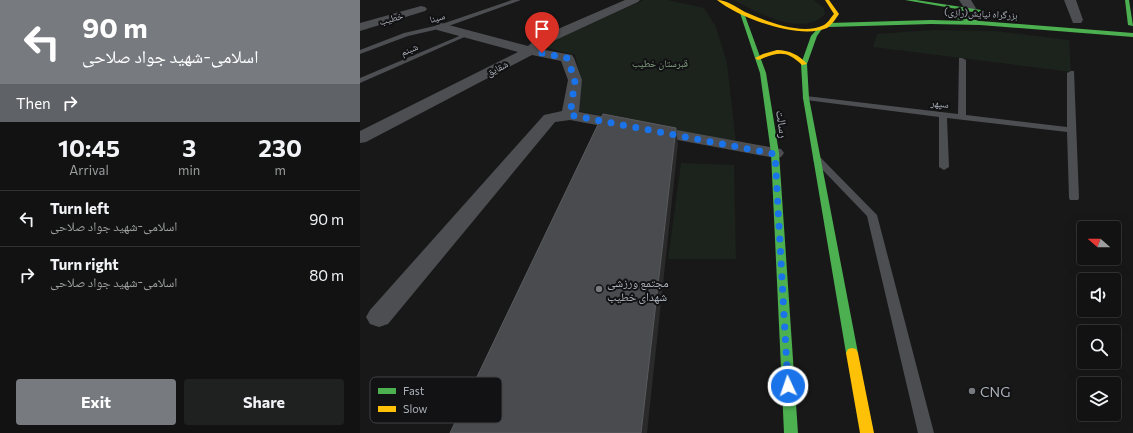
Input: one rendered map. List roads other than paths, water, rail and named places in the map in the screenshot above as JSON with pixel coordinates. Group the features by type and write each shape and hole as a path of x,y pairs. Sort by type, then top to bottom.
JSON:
{"main road":[{"path":"719,0 742,13 773,25 801,30 819,29 828,25 837,14 827,0"},
{"name":"بزرگراه نیایش(رازی)","path":"907,0 968,5 986,12"},
{"path":"1127,0 1130,25"},
{"path":"968,5 953,12 954,17 980,23"},
{"name":"رسالت","path":"742,13 764,73 775,154 791,433"},
{"name":"بزرگراه نیایش(رازی)","path":"828,25 932,22 980,23 1133,35"},
{"path":"819,29 814,36 804,64 806,98 867,433"},
{"path":"758,58 775,51 785,52 796,56 804,64"}],"street":[{"name":"شقایق","path":"360,138 530,51 542,41 634,0"},
{"path":"1070,0 1076,20"},
{"name":"خطیب","path":"360,27 422,9"},
{"path":"442,27 466,35 530,51 567,58 575,80 570,115"},
{"path":"379,317 550,118 570,115 775,154"}],"lane":[{"name":"سینا","path":"360,52 406,34 442,27 518,0"},
{"name":"شبنم","path":"360,81 466,35"},
{"path":"962,60 962,116"},
{"path":"1071,73 1071,130 1074,198"},
{"name":"سپهر","path":"806,98 1071,130"},
{"path":"943,114 944,167"},
{"path":"816,157 872,215 926,433"}],"place":[{"name":"مجتمع ورزشی شهدای خطیب","path":"599,289"},
{"name":"CNG","path":"972,391"}],"park label":[{"name":"قبرستان خطیب","path":"660,63"}]}
